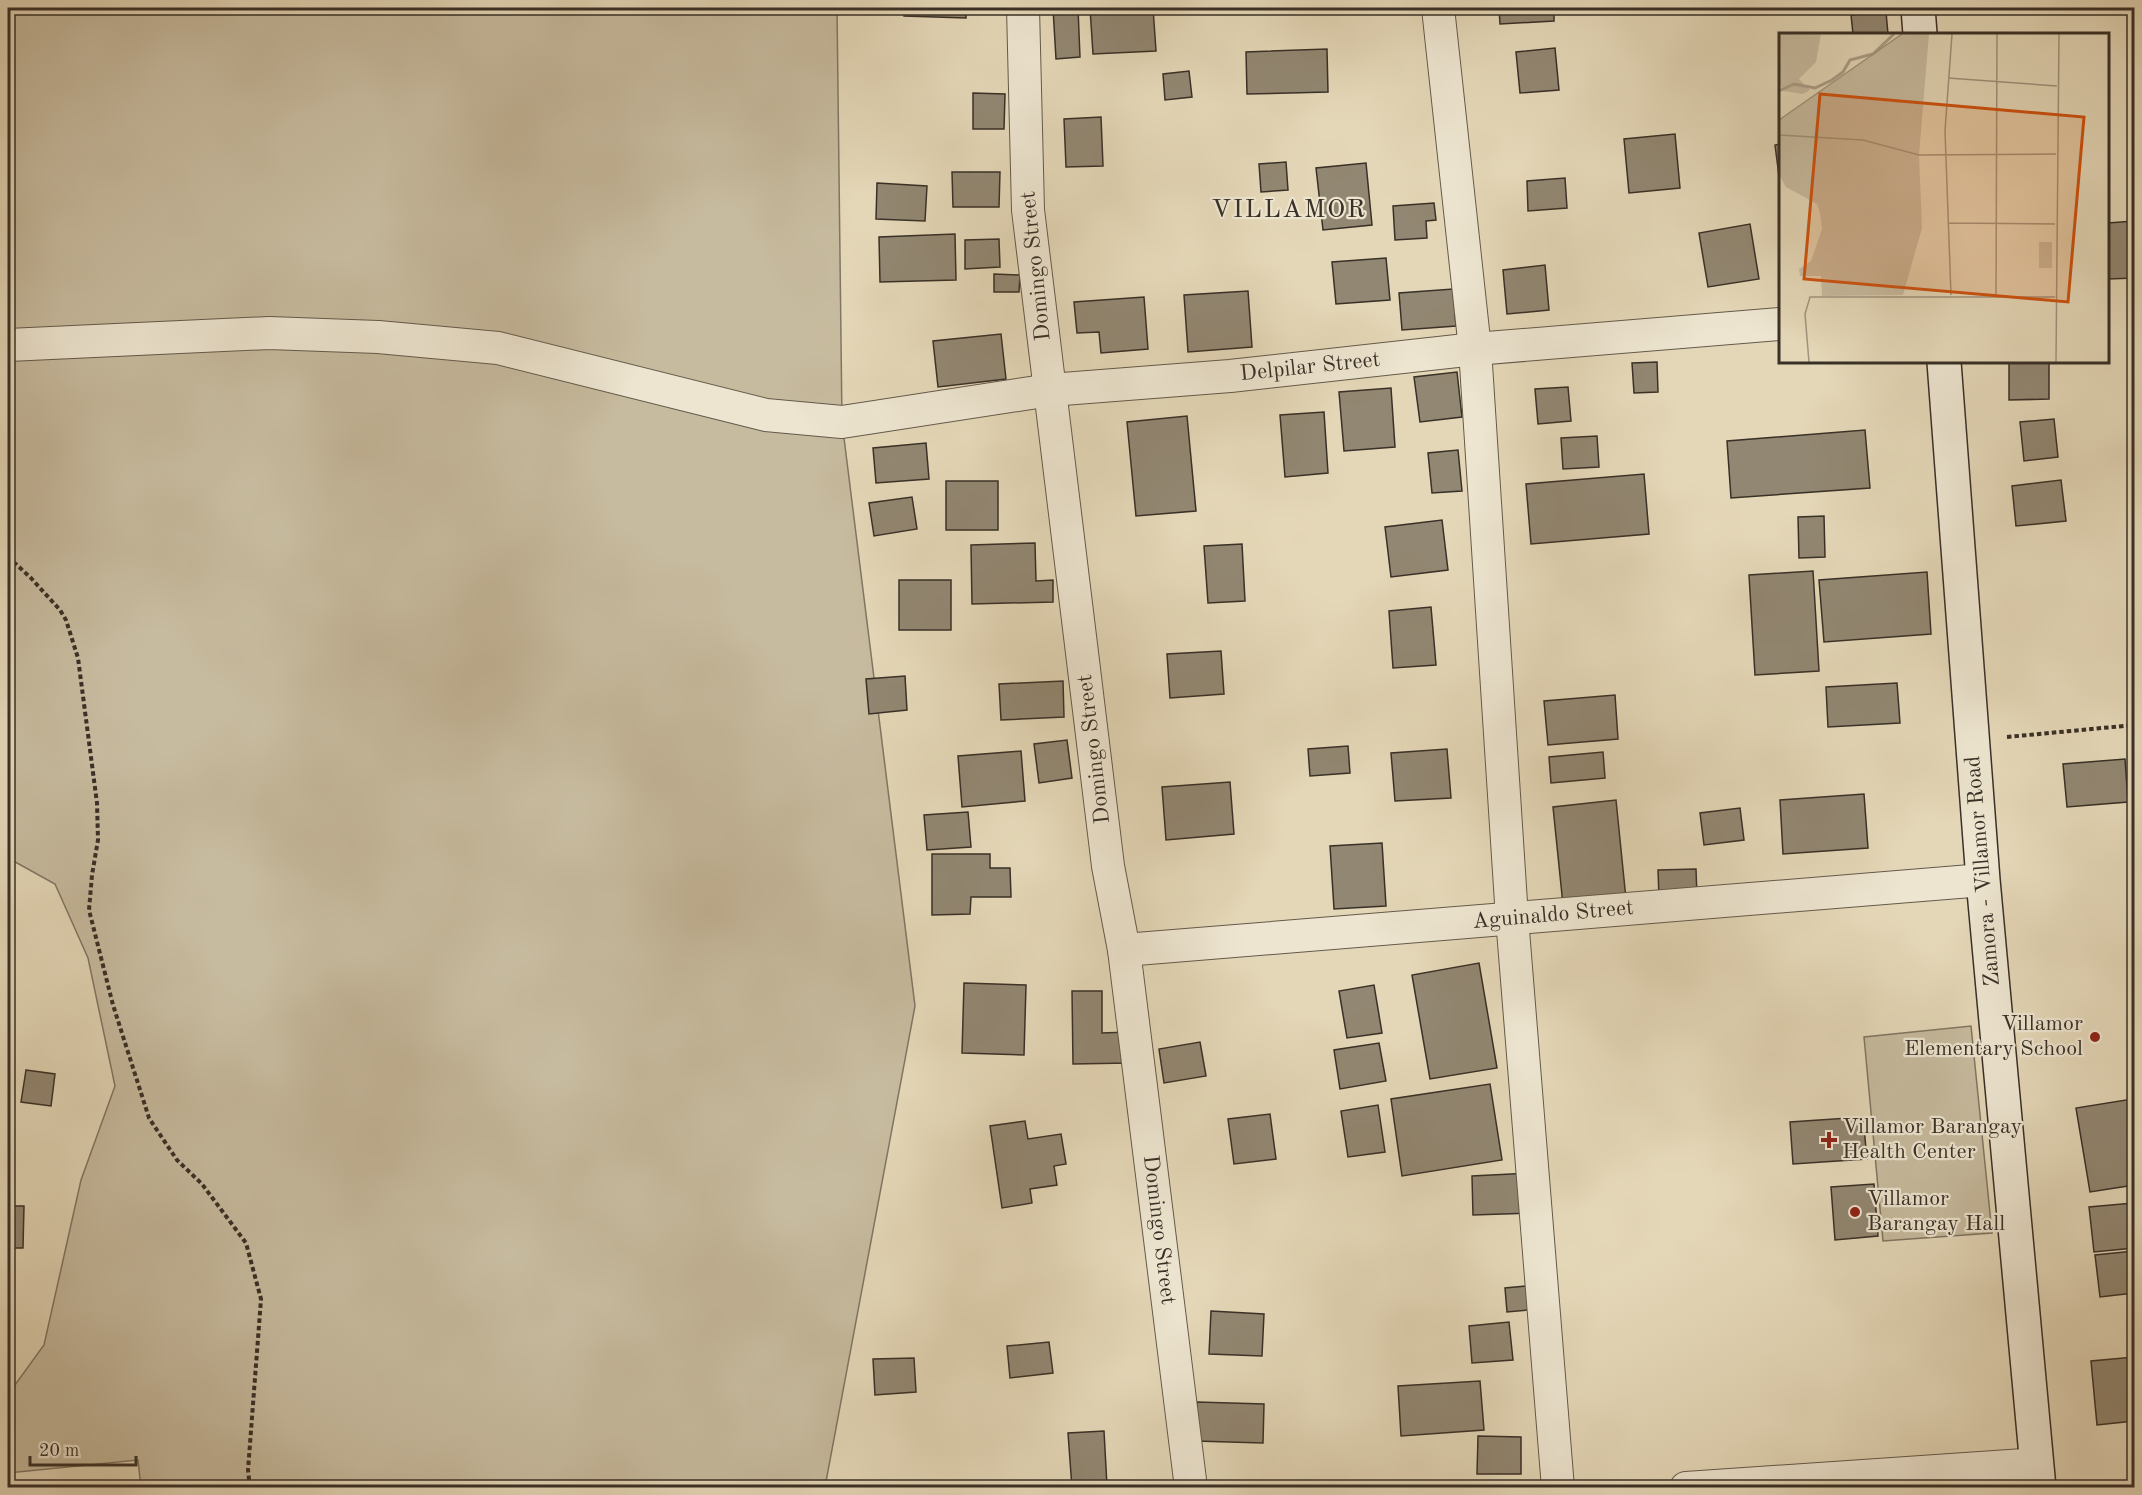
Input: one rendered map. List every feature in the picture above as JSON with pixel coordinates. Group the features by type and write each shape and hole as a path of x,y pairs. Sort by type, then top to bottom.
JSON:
{"main road":[{"path":"1918,8 1920,33"},
{"name":"Zamora - Villamor Road","path":"1944,363 1983,880 2038,1476"}],"street":[{"name":"Domingo Street","path":"1023,8 1028,210 1108,866 1124,950 1191,1488"},
{"path":"1438,8 1475,349 1512,918 1558,1488"},
{"name":"Delpilar Street","path":"8,345 269,333 378,337 498,348 766,415 842,422 1050,390 1230,376 1475,349 1779,324"},
{"name":"Aguinaldo Street","path":"1124,950 1983,880"},
{"path":"1686,1488 2038,1476"}],"path":[{"path":"8,557 60,610 66,620 78,658 98,803 98,840 88,910 113,1005 149,1118 177,1160 202,1184 246,1243 261,1299 248,1470 250,1488"},
{"path":"1972,740 2134,725"}],"shaded area":[{"path":"8,8 837,8 842,422 915,1006 825,1487 141,1488 138,1460 8,1473 8,1390 15,1385 44,1345 81,1180 115,1086 88,958 55,884 8,858"},
{"path":"1971,1026 1992,1233 1883,1241 1864,1037"}],"building":[{"path":"905,8 966,8 966,18 904,16"},
{"path":"1053,8 1078,8 1080,57 1056,59"},
{"path":"1090,8 1153,8 1156,51 1093,54"},
{"path":"1499,8 1554,8 1554,21 1500,24"},
{"path":"1886,12 1888,33 1853,33 1851,15"},
{"path":"1555,48 1559,90 1520,93 1516,52"},
{"path":"1327,49 1328,92 1247,94 1246,52"},
{"path":"1189,71 1192,97 1165,100 1163,74"},
{"path":"973,93 1005,94 1004,129 973,129"},
{"path":"1101,117 1103,166 1066,167 1064,119"},
{"path":"1675,134 1680,188 1629,193 1624,139"},
{"path":"1779,144 1779,176 1775,145"},
{"path":"1286,162 1288,190 1261,192 1259,164"},
{"path":"1366,163 1372,225 1323,230 1316,168"},
{"path":"952,172 1000,172 999,207 953,207"},
{"path":"1565,178 1567,208 1528,211 1527,181"},
{"path":"877,183 927,186 925,221 876,219"},
{"path":"1434,203 1436,220 1426,221 1427,238 1395,240 1393,206"},
{"path":"2134,221 2134,278 2109,279 2109,223"},
{"path":"1750,224 1759,279 1708,287 1699,233"},
{"path":"955,234 956,280 880,282 879,237"},
{"path":"999,239 1000,267 965,269 965,240"},
{"path":"1386,258 1390,300 1336,304 1332,262"},
{"path":"1545,265 1549,310 1507,314 1503,270"},
{"path":"994,274 1020,275 1019,292 994,292"},
{"path":"1453,289 1456,326 1402,330 1399,293"},
{"path":"1248,291 1252,347 1188,352 1184,295"},
{"path":"1144,297 1148,349 1101,353 1099,332 1077,333 1074,302"},
{"path":"1001,334 1006,379 938,387 933,341"},
{"path":"1657,362 1658,392 1634,393 1632,363"},
{"path":"2009,363 2049,363 2049,399 2009,400"},
{"path":"1457,372 1462,417 1420,422 1414,377"},
{"path":"1568,387 1571,421 1538,424 1535,389"},
{"path":"1391,388 1395,447 1344,451 1339,392"},
{"path":"1324,412 1328,473 1285,477 1280,415"},
{"path":"1187,416 1196,511 1136,516 1127,422"},
{"path":"2054,419 2058,457 2024,461 2020,422"},
{"path":"1865,430 1870,488 1731,498 1727,441"},
{"path":"1597,436 1599,467 1563,469 1561,438"},
{"path":"926,443 929,479 876,483 873,448"},
{"path":"1458,450 1462,491 1432,493 1428,453"},
{"path":"1644,474 1649,534 1531,544 1526,484"},
{"path":"2061,480 2066,521 2016,526 2012,486"},
{"path":"946,481 998,481 998,530 946,530"},
{"path":"912,497 917,529 874,536 869,503"},
{"path":"1824,516 1825,557 1799,558 1798,517"},
{"path":"1442,520 1448,570 1391,577 1385,527"},
{"path":"1035,543 1036,581 1053,580 1053,602 972,604 971,545"},
{"path":"1242,544 1245,601 1208,603 1204,546"},
{"path":"1813,571 1819,671 1755,675 1749,575"},
{"path":"1927,572 1931,634 1824,642 1819,580"},
{"path":"899,580 951,580 951,630 899,630"},
{"path":"1431,607 1436,665 1393,668 1389,611"},
{"path":"1221,651 1224,694 1170,698 1167,654"},
{"path":"905,676 907,710 869,714 866,679"},
{"path":"1063,681 1064,717 1001,720 999,684"},
{"path":"1897,683 1900,723 1828,727 1826,687"},
{"path":"1615,695 1618,739 1548,745 1544,701"},
{"path":"1067,740 1072,778 1039,783 1034,744"},
{"path":"1348,746 1350,773 1310,776 1308,749"},
{"path":"1447,749 1451,798 1395,801 1391,753"},
{"path":"1021,751 1025,801 962,807 958,756"},
{"path":"1603,752 1605,778 1551,783 1549,757"},
{"path":"2125,759 2128,802 2067,807 2063,764"},
{"path":"1230,782 1234,834 1166,840 1162,787"},
{"path":"1864,794 1868,848 1783,854 1780,800"},
{"path":"1616,800 1626,899 1563,905 1553,807"},
{"path":"1740,808 1744,840 1704,845 1700,813"},
{"path":"968,812 971,847 927,850 924,815"},
{"path":"1382,843 1386,906 1334,909 1330,846"},
{"path":"932,854 990,854 990,868 1010,868 1011,897 971,897 970,914 932,915"},
{"path":"1696,869 1697,897 1659,898 1658,870"},
{"path":"1479,963 1497,1068 1430,1079 1412,975"},
{"path":"964,983 1026,985 1024,1055 962,1053"},
{"path":"1374,985 1382,1033 1347,1038 1339,991"},
{"path":"1072,991 1102,991 1102,1033 1128,1032 1129,1063 1073,1064"},
{"path":"1200,1042 1206,1076 1164,1083 1159,1049"},
{"path":"1379,1043 1386,1081 1340,1089 1334,1050"},
{"path":"26,1070 55,1074 51,1106 21,1102"},
{"path":"1490,1084 1502,1160 1402,1176 1391,1099"},
{"path":"2132,1099 2134,1185 2090,1192 2076,1108"},
{"path":"1378,1105 1385,1152 1348,1157 1341,1111"},
{"path":"1270,1114 1276,1159 1234,1164 1228,1119"},
{"name":"Villamor Barangay Health Center","path":"1863,1117 1867,1159 1793,1164 1790,1122"},
{"path":"1025,1121 1028,1139 1061,1134 1066,1164 1054,1166 1057,1185 1030,1189 1032,1203 1002,1208 990,1126"},
{"path":"1529,1173 1531,1213 1473,1215 1472,1176"},
{"name":"Villamor Barangay Hall","path":"1874,1184 1878,1236 1835,1240 1831,1187"},
{"path":"2133,1203 2134,1248 2094,1252 2089,1207"},
{"path":"8,1206 24,1206 23,1248 8,1248"},
{"path":"2134,1251 2134,1293 2100,1297 2095,1255"},
{"path":"1535,1285 1538,1309 1507,1312 1505,1288"},
{"path":"1211,1311 1264,1314 1262,1356 1209,1354"},
{"path":"1509,1322 1513,1360 1472,1363 1469,1326"},
{"path":"1049,1342 1053,1373 1010,1378 1007,1346"},
{"path":"2134,1357 2134,1421 2097,1425 2091,1361"},
{"path":"914,1358 916,1392 875,1395 873,1359"},
{"path":"1480,1381 1484,1430 1401,1436 1398,1386"},
{"path":"1197,1402 1264,1404 1263,1443 1195,1441"},
{"path":"1104,1431 1107,1486 1072,1488 1068,1433"},
{"path":"1478,1436 1521,1437 1521,1474 1477,1474"},
{"path":"1018,1482 1018,1488 978,1488 978,1485"}],"place":[{"name":"Villamor Elementary School","path":"2095,1037"},
{"name":"Villamor Barangay Health Center","path":"1829,1140"},
{"name":"Villamor Barangay Hall","path":"1855,1212"}],"district":[{"name":"VILLAMOR","path":"1289,210"}]}
